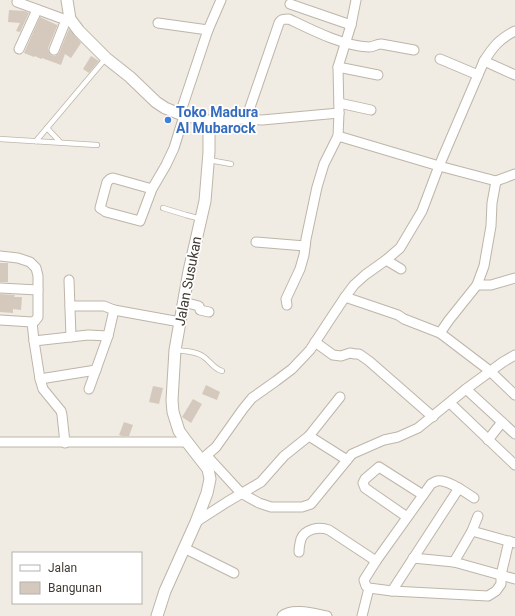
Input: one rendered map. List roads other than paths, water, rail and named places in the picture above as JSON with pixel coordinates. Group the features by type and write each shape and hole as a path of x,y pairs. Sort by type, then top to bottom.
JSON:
{"street":[{"path":"54,50 68,19 67,0"},
{"path":"152,189 110,178 107,182 100,208 106,212 140,221 152,189 171,154 208,30 221,0"},
{"path":"287,305 286,299 300,269 304,255 317,186 324,164 338,136 338,67 351,24 355,0"},
{"path":"17,2 37,10 68,19 106,58 130,77 156,102 164,108 182,115 209,121 246,119 262,120 339,113"},
{"path":"290,4 351,24"},
{"path":"19,48 37,10"},
{"path":"246,119 280,21 282,19 289,19 345,43 370,47 381,44 414,50"},
{"path":"158,23 208,30"},
{"path":"515,31 494,46 484,61 439,166 422,211 400,248 354,285 310,350 292,369 252,398 216,447 204,458 241,493 259,503 271,507 302,507 311,504 352,454 384,440 398,437 418,428 466,389 515,354"},
{"path":"440,59 478,75"},
{"path":"484,61 515,75"},
{"path":"338,67 378,75"},
{"path":"338,102 372,110"},
{"name":"Jalan Susukan","path":"157,616 164,591 196,522 210,479 204,458 187,442 179,431 173,412 172,386 175,350 183,302 205,201 209,160 209,121"},
{"path":"338,136 496,181 515,174"},
{"path":"440,333 477,285 484,266 491,226 492,203 496,181"},
{"path":"256,242 305,246"},
{"path":"0,256 18,258 30,262 36,268 38,276 38,317 35,321 0,320"},
{"path":"386,260 401,269"},
{"path":"477,285 491,285 515,278"},
{"path":"69,280 71,337"},
{"path":"0,288 38,290"},
{"path":"345,297 440,333 490,371 515,395"},
{"path":"183,302 199,306 200,310 209,312"},
{"path":"70,306 104,306 114,310 180,322"},
{"path":"89,389 108,336 114,310"},
{"path":"32,322 40,379 43,389 61,411 65,443"},
{"path":"34,341 88,335 108,336"},
{"path":"315,342 333,355 341,356 350,353 359,354 433,417"},
{"path":"40,379 96,370"},
{"path":"466,389 515,434"},
{"path":"196,522 261,482 284,456 309,436 340,397"},
{"path":"450,403 515,465"},
{"path":"488,440 502,422"},
{"path":"309,436 347,460"},
{"path":"0,442 187,442"},
{"path":"407,517 365,488 363,483 379,467 423,495"},
{"path":"472,531 512,542 501,575 501,584 496,591 488,596 392,591 369,588 366,586 364,580 376,561 431,484 437,481 444,482 459,488 474,498"},
{"path":"392,591 459,488"},
{"path":"454,562 472,531 478,516"},
{"path":"299,552 301,539 308,532 320,528 329,530 376,561"},
{"path":"184,548 234,573"},
{"path":"413,558 454,562 515,579"},
{"path":"362,616 369,588"},
{"path":"282,616 285,613 294,611 327,616"}],"lane":[{"path":"36,141 106,58"},
{"path":"47,128 60,142"},
{"path":"0,139 97,144"},
{"path":"209,160 231,164"},
{"path":"163,208 201,219"},
{"path":"175,350 198,353 216,369 222,371"}],"place":[{"name":"Toko Madura Al Mubarock","path":"168,120"}]}
